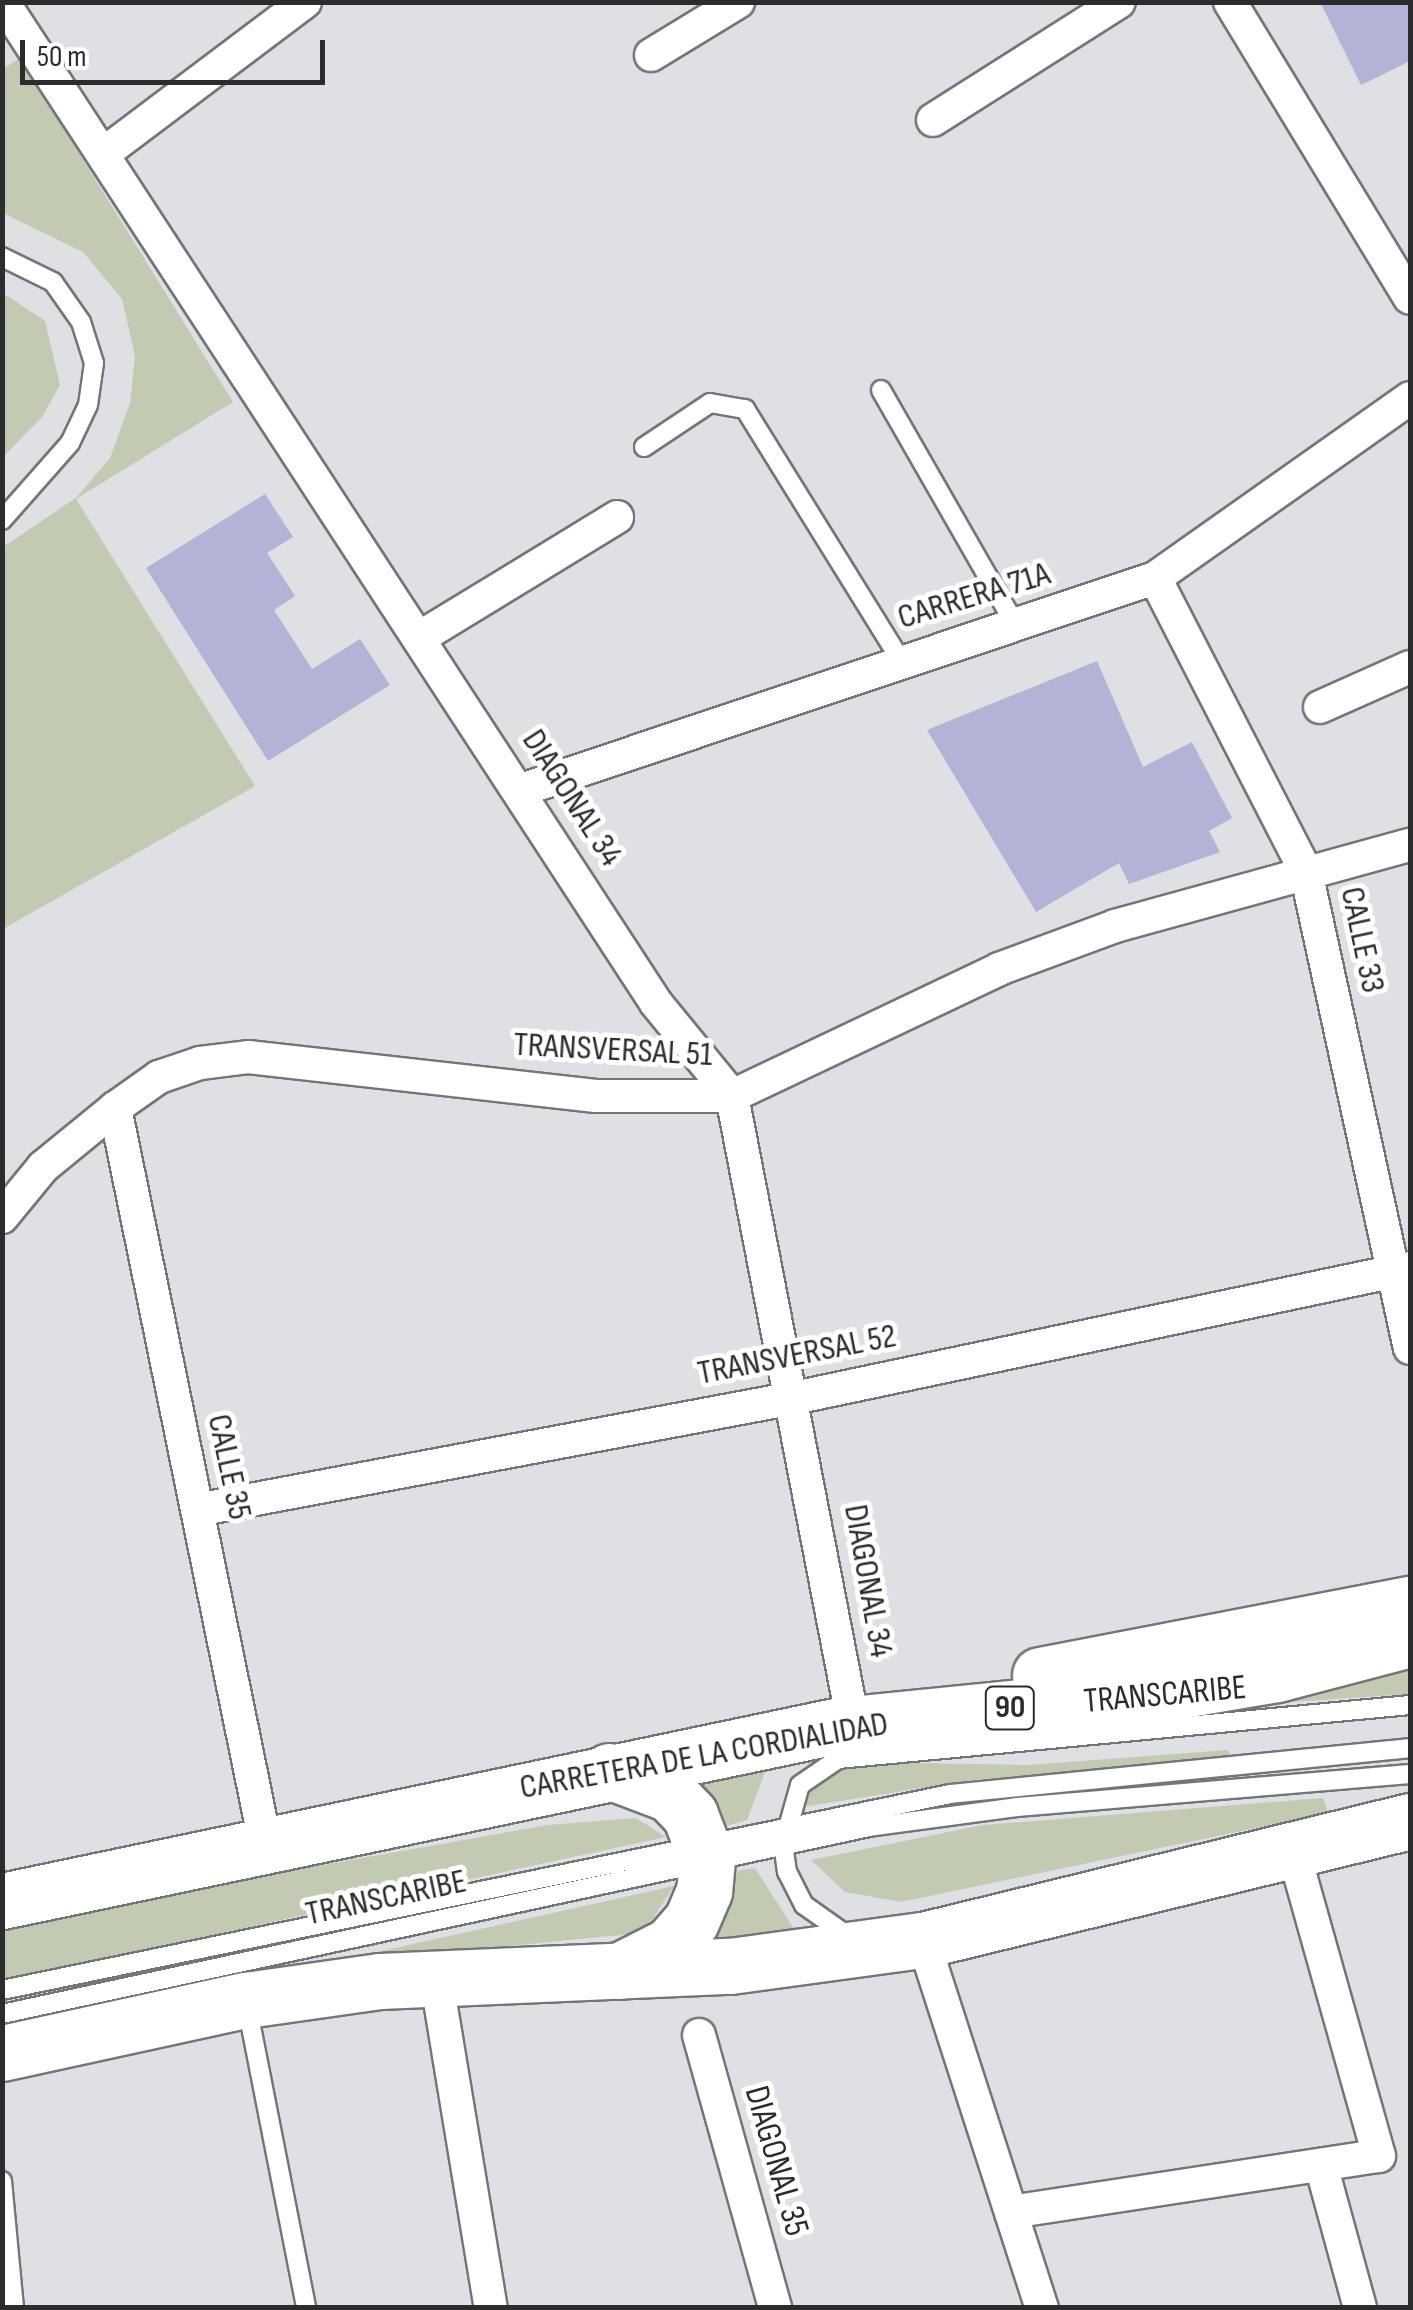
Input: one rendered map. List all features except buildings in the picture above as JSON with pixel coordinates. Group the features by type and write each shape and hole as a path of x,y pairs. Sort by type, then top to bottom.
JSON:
{"highway":[{"path":"847,1724 1071,1667 1410,1604"},
{"name":"CARRETERA DE LA CORDIALIDAD","path":"2,1901 266,1842 847,1724 1171,1692 1277,1674 1410,1639"},
{"path":"608,1771 670,1794 705,1850 692,1921 670,1945 616,1972"},
{"path":"2,2053 246,2000 436,1977 760,1963 923,1940 1292,1846 1410,1821"}],"street":[{"name":"DIAGONAL 34","path":"4,2 13,40 102,154 521,790 656,1004 732,1096 794,1398 847,1724"},
{"path":"102,154 305,2"},
{"path":"651,55 738,2"},
{"path":"933,120 1119,2"},
{"path":"1230,2 1410,298"},
{"name":"CARRERA 71A","path":"521,790 1156,578 1410,398"},
{"path":"419,638 618,517"},
{"name":"CALLE 33","path":"1156,578 1306,872 1402,1270 1410,1348"},
{"path":"1320,707 1410,667"},
{"name":"TRANSVERSAL 51","path":"2,1217 42,1166 158,1077 248,1057 596,1096 732,1096 999,969 1115,926 1410,845"},
{"name":"CALLE 35","path":"115,1108 266,1842"},
{"name":"TRANSVERSAL 52","path":"197,1510 794,1398 1402,1270"},
{"path":"1011,2212 1379,2156 1292,1846"},
{"path":"923,1940 1042,2308"},
{"path":"436,1977 491,2308"},
{"name":"DIAGONAL 35","path":"699,2035 775,2308"},
{"path":"1321,2165 1360,2308"}],"lane":[{"path":"2,257 53,282 81,322 94,363 88,405 70,443 2,520"},
{"path":"881,390 1017,627"},
{"path":"644,447 710,402 745,409 901,661"},
{"name":"TRANSCARIBE","path":"784,1835 800,1784 838,1759 1410,1706"},
{"name":"TRANSCARIBE","path":"2,1990 784,1835 950,1794 1410,1748"},
{"name":"TRANSCARIBE","path":"784,1835 1017,1807 1410,1774"},
{"path":"784,1835 787,1872 804,1905 832,1930 867,1944 923,1940"},
{"name":"TRANSCARIBE","path":"2,2014 705,1850"},
{"path":"246,2000 306,2308"},
{"path":"2,2181 14,2308"}],"green space":[{"path":"20,58 233,402 76,499 255,786 3,929 3,547 76,498 110,458 130,403 135,356 122,299 83,252 3,213 3,69"},
{"path":"3,293 45,321 60,385 42,417 3,457"},
{"path":"1410,1664 1410,1694 1220,1707"},
{"path":"1228,1750 1232,1759 972,1780 803,1807 809,1787 855,1762 1028,1765"},
{"path":"770,1759 747,1820 726,1826 673,1777"},
{"path":"1323,1798 1328,1813 901,1902 845,1892 811,1860 983,1825"},
{"path":"636,1818 666,1837 3,1980 3,1922 548,1825"},
{"path":"755,1868 798,1935 695,1948 729,1872"},
{"path":"674,1886 650,1923 631,1934 323,1964"}]}
